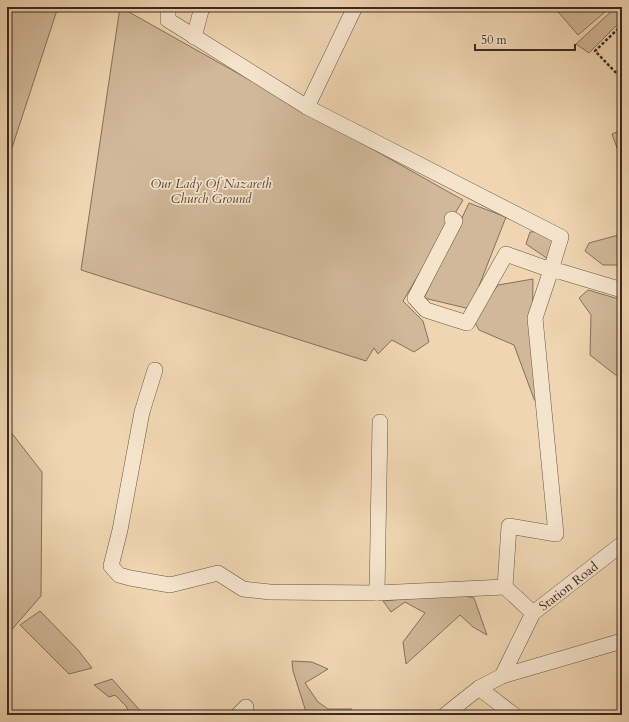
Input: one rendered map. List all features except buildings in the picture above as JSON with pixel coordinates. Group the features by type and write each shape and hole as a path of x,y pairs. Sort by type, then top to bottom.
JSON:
{"street":[{"path":"168,7 168,20 308,107 562,237 535,318 556,534 509,526 505,588"},
{"path":"194,37 202,7"},
{"path":"308,107 355,7"},
{"path":"452,219 455,221 415,298 426,310 467,323 506,254 551,270 622,290"},
{"path":"156,370 142,412 120,530 111,566 119,575 170,585 218,573 244,589 270,592 377,593 505,588 533,613"},
{"path":"377,593 380,422"},
{"name":"Station Road","path":"502,676 533,613 622,544"},
{"path":"445,715 479,688 502,676 622,641"},
{"path":"479,688 514,715"}],"path":[{"path":"622,25 595,51 622,79"}],"green space":[{"path":"7,7 58,7 7,163"},
{"name":"Our Lady Of Nazareth Church Ground","path":"120,7 463,200 403,301 423,321 429,342 414,352 392,340 378,354 374,348 366,361 81,270"},
{"path":"554,7 611,7 578,35"},
{"path":"616,7 622,7 622,20 589,53 576,44"},
{"path":"622,130 622,162 612,134"},
{"path":"469,203 506,217 470,309 424,298"},
{"path":"561,230 548,259 526,244 530,232"},
{"path":"622,234 622,265 603,265 585,251 589,243"},
{"path":"533,279 532,342 539,407 534,399 514,345 479,330 473,319 498,285"},
{"path":"588,290 622,300 622,380 590,355 591,315 579,298"},
{"path":"7,427 42,472 41,596 7,635"},
{"path":"457,594 474,598 487,635 473,627 460,615 406,664 403,642 425,613 405,602 391,612 383,601"},
{"path":"40,611 78,650 92,668 69,674 20,625"},
{"path":"292,661 312,662 328,669 305,683 318,702 328,709 352,709 349,714 307,715 293,671"},
{"path":"112,679 144,715 130,715 126,706 115,695 109,697 94,685"}]}
